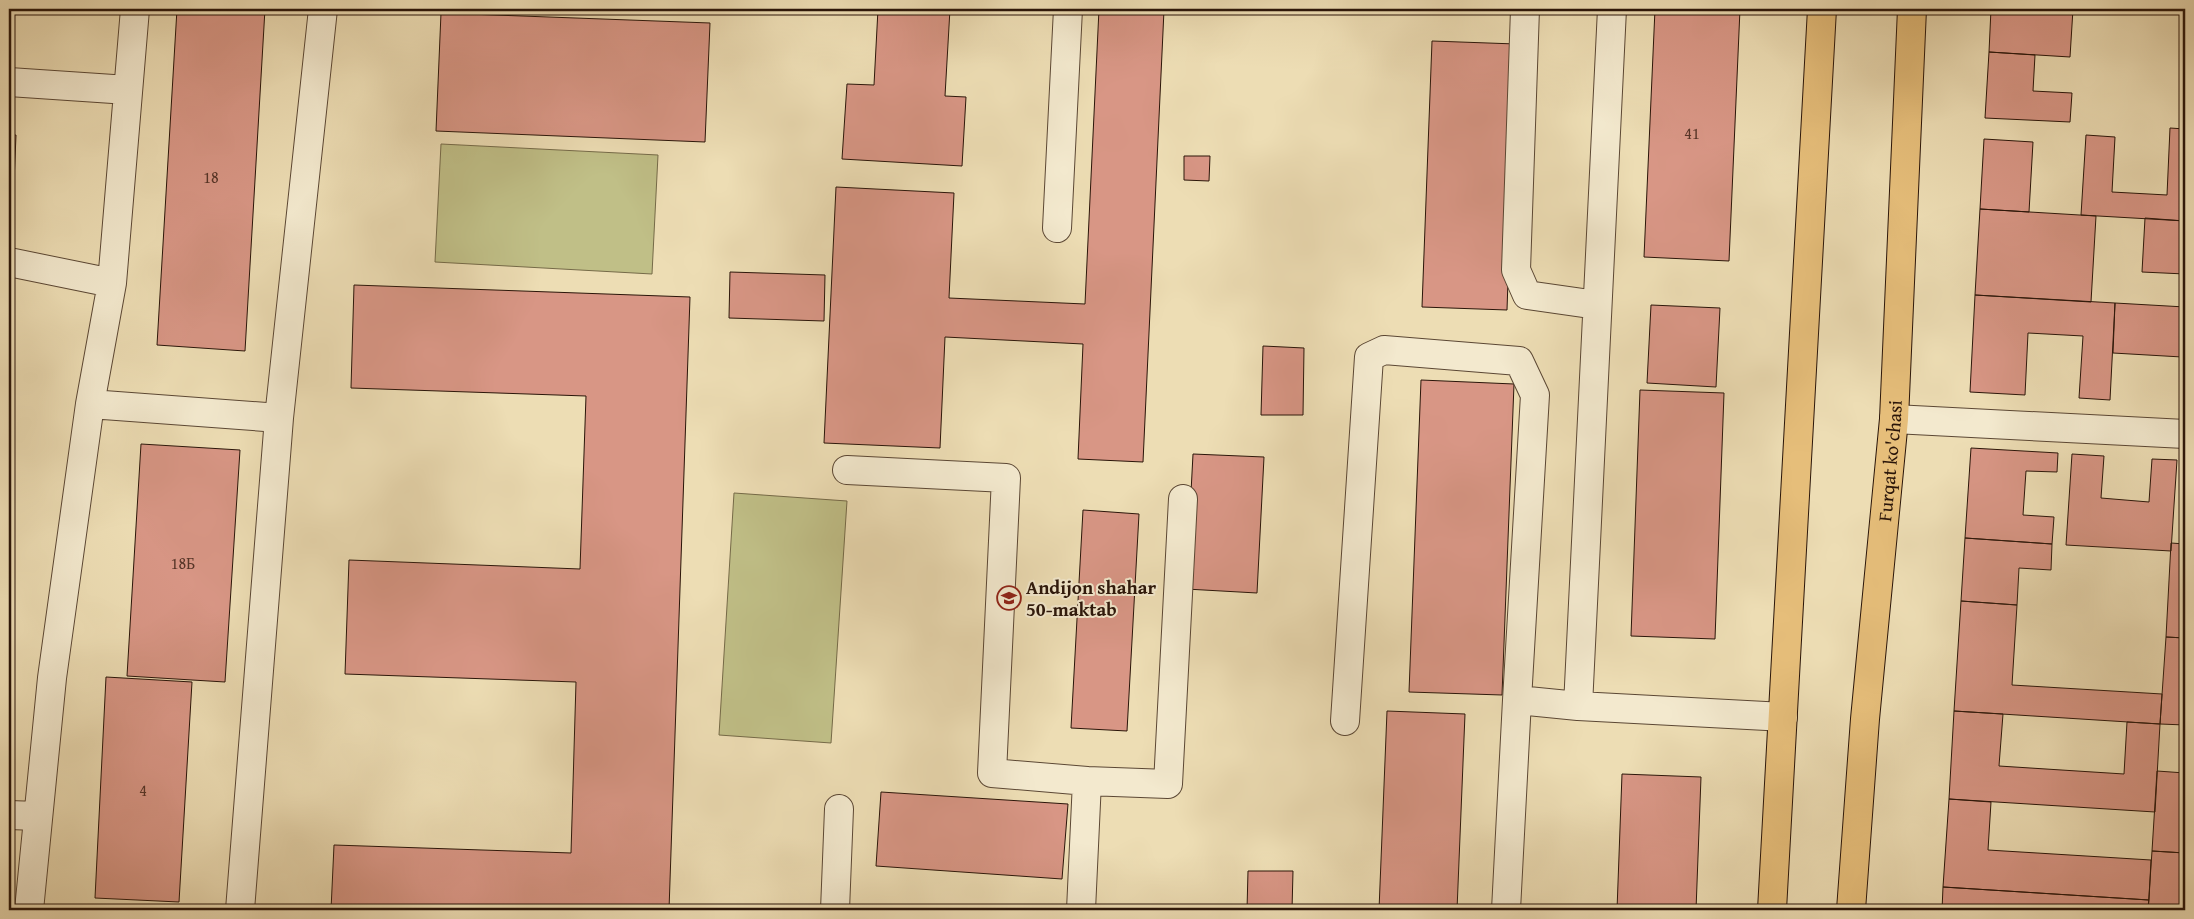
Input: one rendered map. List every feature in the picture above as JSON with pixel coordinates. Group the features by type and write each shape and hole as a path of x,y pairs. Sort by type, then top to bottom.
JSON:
{"main road":[{"path":"1772,910 1822,9"},
{"name":"Furqat ko'chasi","path":"1852,910 1864,719 1894,419 1912,9"}],"street":[{"path":"29,910 52,678 90,404 112,283 135,9"},
{"path":"240,910 280,418 323,9"},
{"path":"1057,228 1068,9"},
{"path":"1525,9 1516,270 1527,295 1597,305"},
{"path":"1578,706 1612,9"},
{"path":"9,82 128,90"},
{"path":"9,262 112,283"},
{"path":"1345,721 1370,357 1384,350 1519,361 1535,395 1506,910"},
{"path":"90,404 280,418"},
{"path":"1894,419 2185,434"},
{"path":"847,470 1006,478 992,773 1087,781 1168,784 1183,499"},
{"path":"1517,700 1578,706 1783,717"},
{"path":"1081,910 1087,781"},
{"path":"835,910 839,809"},
{"path":"9,815 38,816"}],"shaded area":[{"path":"441,144 658,155 652,274 435,262"},
{"path":"734,493 847,501 831,743 719,735"}],"building":[{"path":"177,9 265,9 245,351 157,345"},
{"path":"878,9 950,9 945,96 966,97 962,166 842,159 847,84 874,85"},
{"path":"1099,9 1164,10 1143,462 1078,459 1083,344 945,337 940,448 824,443 836,187 954,193 949,298 1085,304"},
{"path":"1655,9 1740,9 1729,261 1644,257"},
{"path":"1991,9 2073,9 2070,57 1989,52"},
{"path":"441,13 710,23 705,142 436,131"},
{"path":"1432,41 1516,44 1507,310 1422,307"},
{"path":"1989,52 2035,55 2033,91 2072,93 2070,122 1985,118"},
{"path":"2170,128 2185,129 2185,221 2081,215 2086,135 2115,137 2112,192 2167,195"},
{"path":"9,135 16,135 13,206 9,206"},
{"path":"1984,139 2033,142 2029,212 1980,209"},
{"path":"1184,156 1210,156 1209,181 1184,180"},
{"path":"1980,209 2096,216 2091,302 1975,295"},
{"path":"2145,218 2185,221 2185,274 2142,272"},
{"path":"730,272 825,275 824,321 729,318"},
{"path":"354,285 690,297 669,910 331,910 334,845 571,853 576,682 345,674 349,560 580,569 586,396 351,388"},
{"path":"1975,295 2115,303 2110,400 2079,398 2083,336 2028,333 2025,395 1970,392"},
{"path":"2115,303 2185,307 2182,357 2113,353"},
{"path":"1651,305 1720,308 1716,387 1647,383"},
{"path":"2185,311 2185,403 2180,403"},
{"path":"1263,346 1304,348 1303,415 1261,415"},
{"path":"1421,380 1514,384 1502,695 1409,692"},
{"path":"1640,390 1724,393 1715,639 1631,636"},
{"path":"141,444 240,450 225,682 127,676"},
{"path":"1971,448 2058,453 2057,472 2026,471 2023,515 2054,517 2052,544 1965,538"},
{"path":"1193,454 1264,457 1257,593 1186,589"},
{"path":"2072,454 2104,456 2101,498 2149,502 2152,459 2177,460 2171,551 2066,545"},
{"path":"1083,510 1139,514 1127,731 1071,728"},
{"path":"1965,538 2052,544 2051,570 2019,568 2017,605 1961,601"},
{"path":"2171,543 2185,544 2185,638 2166,637"},
{"path":"1961,601 2017,605 2012,685 2162,694 2160,724 1954,711"},
{"path":"2166,637 2185,638 2185,725 2160,724"},
{"path":"106,677 192,682 179,902 95,898"},
{"path":"1387,711 1465,714 1457,910 1379,910"},
{"path":"1954,711 2003,714 1999,766 2124,774 2127,722 2160,724 2155,812 1949,799"},
{"path":"2157,771 2185,773 2185,853 2152,851"},
{"path":"1622,774 1701,777 1696,910 1617,910"},
{"path":"881,792 1068,804 1062,879 876,866"},
{"path":"1949,799 1991,802 1988,850 2151,860 2149,900 1943,887"},
{"path":"2152,851 2185,853 2185,910 2148,910"},
{"path":"1248,871 1293,871 1292,910 1247,910"},
{"path":"1943,887 2149,900 2148,910 1942,910"}],"place":[{"name":"Andijon shahar 50-maktab","path":"1009,598"}]}
